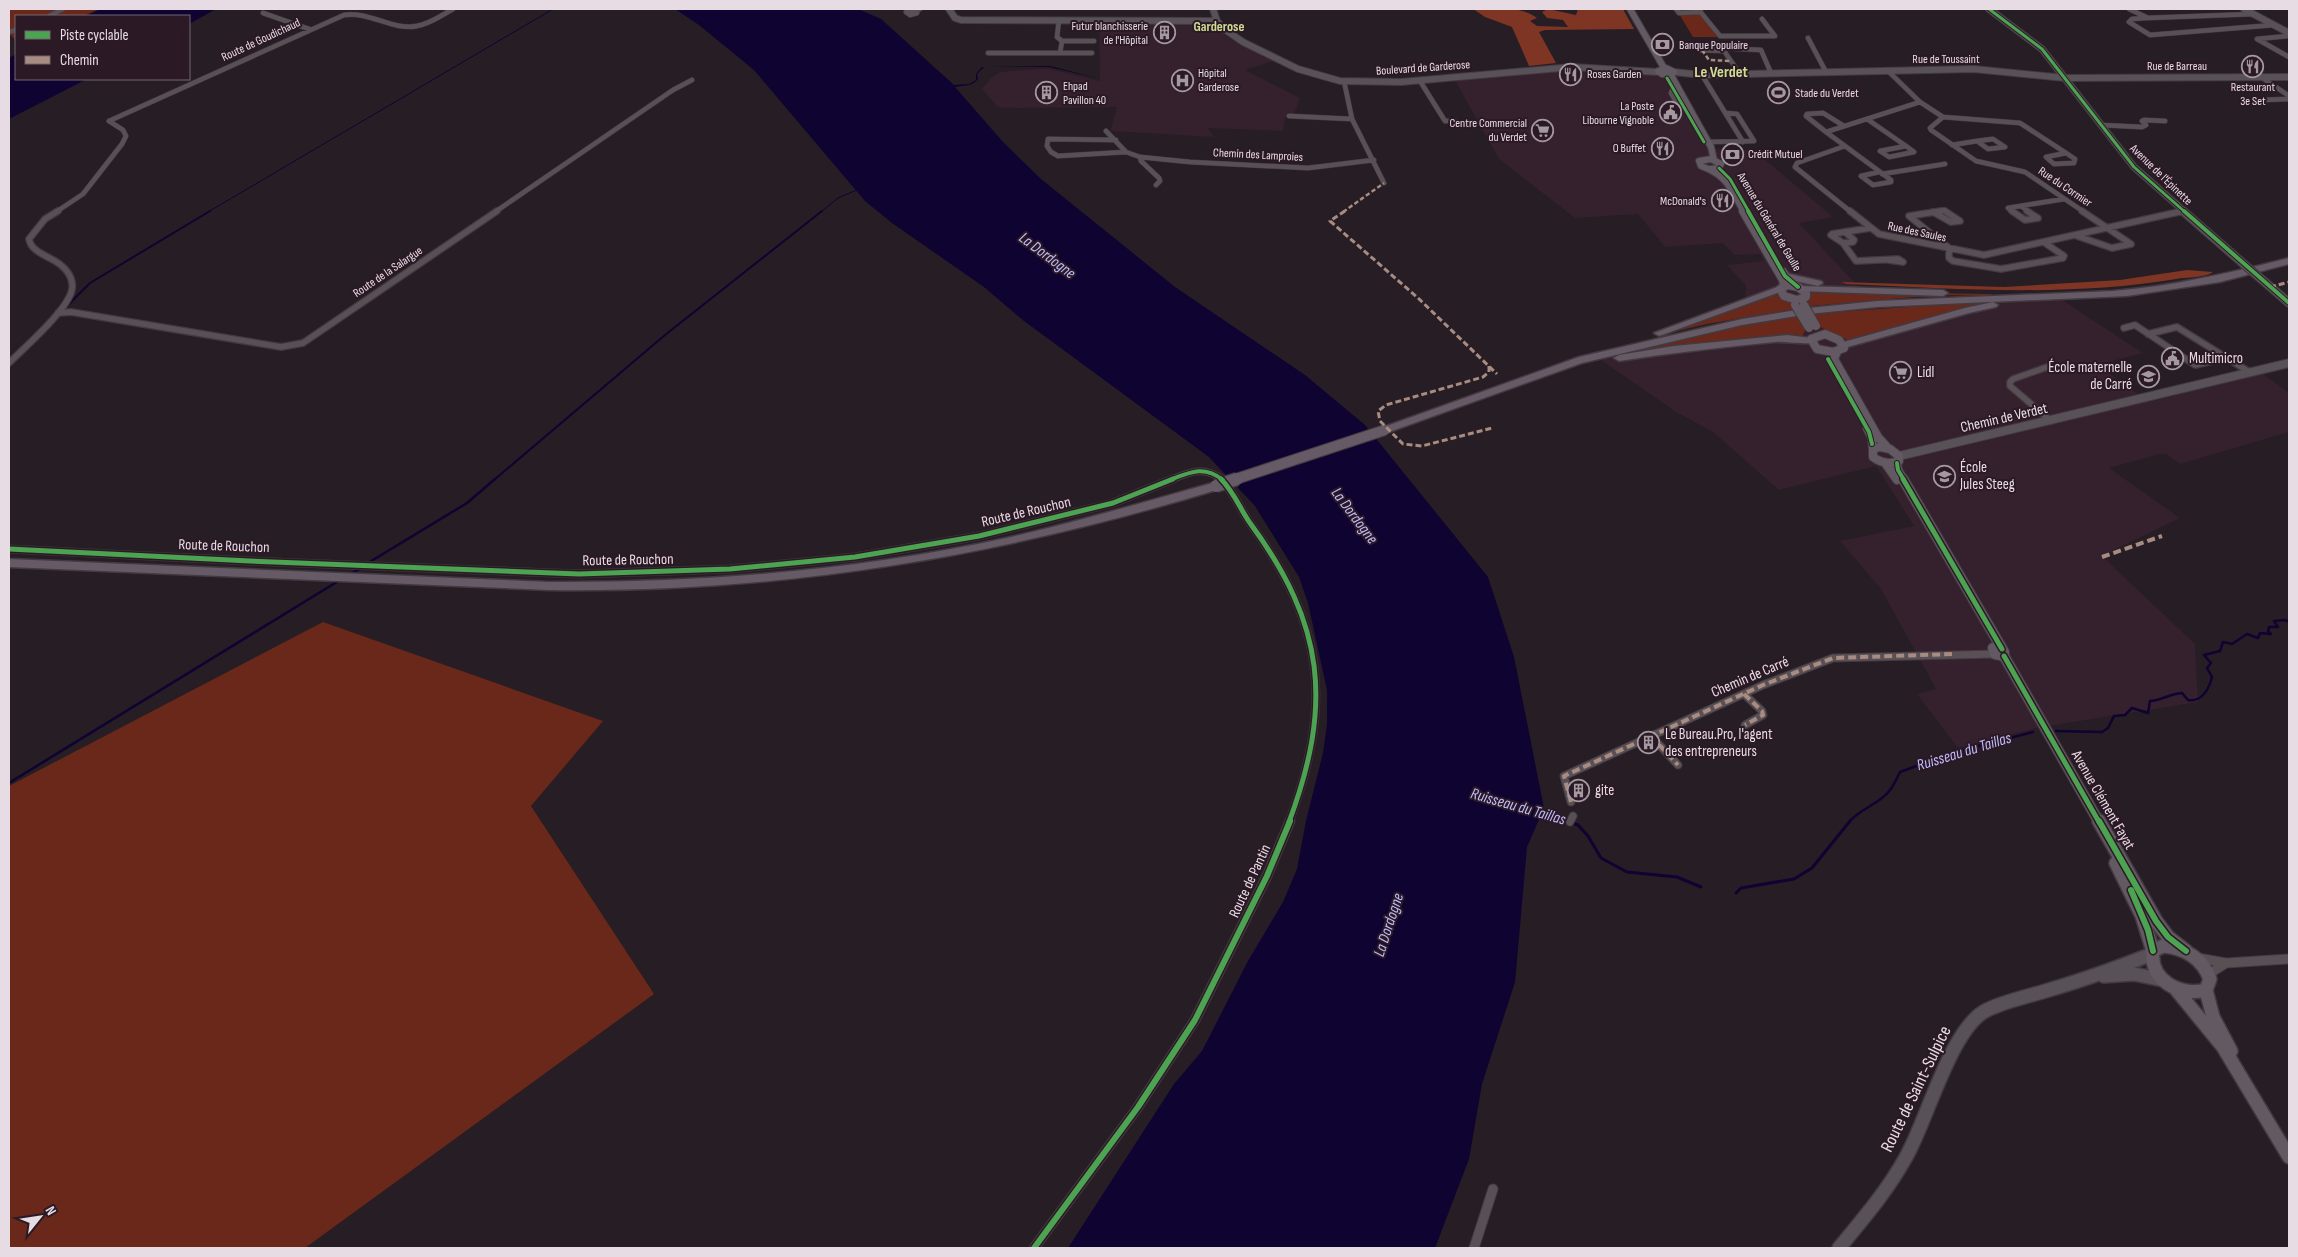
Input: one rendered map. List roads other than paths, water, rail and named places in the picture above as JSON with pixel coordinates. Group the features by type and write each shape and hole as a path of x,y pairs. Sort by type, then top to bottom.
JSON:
{"highway":[{"path":"1840,349 1968,310 2180,287 2235,276 2289,261"},
{"path":"9,563 518,586 657,585 756,579 870,566 972,550 1038,536 1151,507 1385,430 1783,284 1827,285 1875,290"},
{"path":"1799,288 2048,297"},
{"path":"1577,361 1714,327 1842,307 1918,301 2112,294"},
{"path":"1465,401 1571,369 1621,357 1674,349 1787,338 1812,339"}],"main road":[{"name":"Avenue du Général de Gaulle","path":"1630,9 1708,142 1714,160 1721,164 1719,168"},
{"name":"Avenue du Général de Gaulle","path":"1666,72 1708,150 1705,159 1699,161 1699,164 1726,180 1784,280 1784,296 1798,302 1813,327 1824,334 1839,339 1840,349"},
{"path":"1705,159 1714,160"},
{"name":"Avenue du Général de Gaulle","path":"1710,169 1719,168"},
{"name":"Avenue du Général de Gaulle","path":"1719,168 1730,179 1783,284 1799,288 1806,295 1798,302"},
{"name":"Avenue du Général de Gaulle","path":"1813,327 1812,339 1815,347 1823,351 1869,432 1873,457 1885,463"},
{"path":"1812,339 1824,334"},
{"path":"1823,351 1840,349"},
{"path":"1840,349 1834,359 1878,437 1898,459 1885,463"},
{"path":"1872,449 1879,446 1887,448"},
{"name":"Avenue Clément Fayat","path":"1898,459 1898,470 1996,652 2156,921 2168,937 2191,954 2208,974"},
{"name":"Avenue Clément Fayat","path":"1885,463 1897,480 2132,892 2148,930 2153,966 2196,1011 2244,1078"},
{"path":"2152,952 2163,946 2170,946 2191,954"},
{"path":"2208,974 2209,985 2206,990 2213,1016 2244,1078 2289,1157"},
{"path":"2169,984 2192,993 2206,990"}],"street":[{"path":"51,15 63,9"},
{"name":"Route de Goudichaud","path":"58,313 71,294 72,279 64,268 31,247 29,239 45,219 83,194 122,144 126,136 124,131 108,121 309,29 354,13 413,27 453,9"},
{"path":"914,10 920,9"},
{"path":"949,9 955,18 961,20 1217,21"},
{"name":"Boulevard de Garderose","path":"1213,9 1217,21 1230,35 1271,57 1315,75 1344,81 1386,83 1420,81 1565,67 1666,72"},
{"path":"1676,9 1678,12 1699,11 1720,36 1775,36 1762,19"},
{"name":"Avenue de l'Épinette","path":"1989,9 2042,49 2134,167 2289,304"},
{"path":"2129,9 2146,18"},
{"path":"2244,9 2289,34"},
{"path":"263,13 309,29"},
{"path":"2254,14 2130,20 2135,26 2150,35 2274,25"},
{"path":"1059,20 1057,39 1062,41 1094,40"},
{"path":"2289,34 2257,39 2289,58"},
{"path":"1808,38 1826,72"},
{"path":"1060,53 1062,41"},
{"path":"1758,44 1771,73"},
{"path":"1740,74 1723,50 1697,47 1698,50 1723,50 1761,50"},
{"path":"988,53 1092,53"},
{"name":"Rue de Toussaint","path":"1666,72 1702,75 1974,69 2065,78"},
{"path":"1887,70 1920,102 1943,117 2016,122 2066,153 2075,159 2074,163 2054,164 2046,156 2066,153"},
{"path":"1702,75 1743,142"},
{"path":"2261,77 2289,97"},
{"name":"Rue de Barreau","path":"2065,78 2289,77"},
{"name":"Route de la Salargue","path":"58,313 71,312 281,347 303,343 672,90 692,80"},
{"path":"1344,81 1352,119 1384,183"},
{"path":"1420,81 1446,121 1455,121"},
{"path":"1673,88 1671,93 1678,106 1676,108"},
{"path":"2262,100 2289,97"},
{"path":"1826,132 1920,102"},
{"path":"1708,142 1754,141 1737,114 1726,113"},
{"path":"1844,126 1823,113 1807,114 1806,116 1826,132 1845,146 1880,173 1892,182 1873,185 1861,176 1880,173 1945,164"},
{"path":"1289,116 1352,119"},
{"name":"Rue du Cormier","path":"1943,117 1930,128 1952,145 1976,161 2025,172 2108,228"},
{"path":"1867,119 1906,146 1914,152 1889,157 1880,150 1906,146"},
{"path":"2100,125 2142,127 2146,125 2142,121 2144,120 2165,121"},
{"path":"1106,131 1126,152"},
{"path":"1116,140 1048,139 1047,146 1051,152 1058,156 1126,152"},
{"path":"1952,145 1976,141 1993,139 2005,147 1988,149 1976,141"},
{"name":"Rue des Saules","path":"1845,146 1797,163 1795,167 1870,228 1885,236 1986,255 2184,211"},
{"name":"Chemin des Lamproies","path":"1126,152 1140,156 1190,162 1308,168 1374,160"},
{"path":"1140,156 1141,161 1160,181 1156,185"},
{"path":"2021,206 2038,218 2025,220 2008,208 2064,198"},
{"path":"1933,212 1951,222 1960,221 1948,211 1933,212 1909,216 1949,248 1948,258 1953,261 2001,269 2063,258 2064,256 2045,243"},
{"path":"1870,228 1831,235 1843,243 1856,261 1889,260"},
{"path":"2077,236 2112,248 2131,244 2108,228"},
{"path":"1843,243 1853,242 1854,240 1845,232"},
{"path":"9,363 58,313"},
{"path":"2124,328 2135,325 2195,365 2225,358"},
{"path":"2148,334 2177,327 2252,374"},
{"name":"Chemin de Verdet","path":"1898,459 2252,374 2289,363"},
{"path":"2050,366 2041,372 2013,378 2010,386 2051,421"},
{"name":"Route de Rouchon","path":"9,550 372,566 602,574 660,573 805,561 878,552 1011,529 1101,507 1167,484 1196,470 1219,477 1229,488"},
{"name":"Route de Pantin","path":"1034,1248 1149,1090 1195,1021 1270,872 1294,813 1304,775 1314,724 1317,691 1309,636 1299,605 1288,580 1266,544 1243,514 1229,488"},
{"name":"Chemin de Carré","path":"1571,802 1564,776 1744,694 1833,658 1996,652"},
{"path":"1744,694 1763,714 1745,725"},
{"path":"1651,736 1678,766"},
{"path":"2086,979 2152,952"},
{"path":"2191,954 2226,963 2289,959"},
{"path":"2208,974 2226,963"},
{"path":"2086,979 2128,972 2148,974 2169,984"},
{"name":"Route de Saint-Sulpice","path":"1839,1248 1906,1157 1920,1131 1948,1063 1967,1027 1986,1010 2086,979"},
{"path":"1474,1248 1493,1189"}],"water":[{"path":"101,9 216,9 190,23 190,15 88,15"},
{"name":"La Dordogne","path":"675,9 858,9 881,19 954,85 969,84 976,80 976,74 984,67 977,74 978,79 973,83 968,85 955,87 1003,142 1041,179 1175,287 1305,375 1365,425 1488,577 1514,657 1544,808 1527,847 1515,982 1482,1084 1469,1159 1435,1248 1068,1248 1174,1084 1202,1051 1248,961 1283,902 1297,869 1306,821 1323,753 1327,724 1327,690 1308,603 1299,577 1255,506 1209,457 1024,321 984,287 892,223 865,201 754,70 699,25"},
{"path":"15,55 15,80 85,80 9,119 9,58"},
{"path":"1050,66 1097,78 1049,67 986,67"}],"waterway":[{"path":"208,212 553,9"},
{"path":"821,212 838,198 859,189"},
{"path":"65,308 90,283 210,211"},
{"path":"494,480 665,335 822,211"},
{"path":"368,563 467,503 495,479"},
{"path":"349,575 361,568"},
{"path":"9,783 340,580"},
{"name":"Ruisseau du Taillas","path":"2056,731 2102,732 2108,728 2114,716 2125,715 2132,708 2148,713 2150,701 2182,693 2188,700 2197,699 2207,690 2212,677 2207,668 2211,663 2204,655 2220,651 2223,642 2232,644 2247,634 2258,638 2260,633 2271,634 2268,631 2269,627 2278,627 2274,621 2285,620 2289,622"},
{"name":"Ruisseau du Taillas","path":"1850,821 1886,795 1900,772 1952,753 2033,732"},
{"name":"Ruisseau du Taillas","path":"1541,812 1571,822"},
{"name":"Ruisseau du Taillas","path":"1567,821 1578,825 1588,836 1601,858 1627,872 1677,877 1701,887"},
{"name":"Ruisseau du Taillas","path":"1736,893 1741,888 1794,879 1812,868 1850,821"}],"place":[{"name":"Futur blanchisserie de l'Hôpital","path":"1164,33"},
{"name":"Banque Populaire","path":"1663,45"},
{"name":"Restaurant 3e Set","path":"2253,66"},
{"name":"Roses Garden","path":"1571,74"},
{"name":"Hôpital Garderose","path":"1182,80"},
{"name":"Ehpad Pavillon 40","path":"1047,93"},
{"name":"Stade du Verdet","path":"1779,93"},
{"name":"La Poste Libourne Vignoble","path":"1670,113"},
{"name":"Centre Commercial du Verdet","path":"1543,130"},
{"name":"O Buffet","path":"1662,148"},
{"name":"Crédit Mutuel","path":"1732,154"},
{"name":"McDonald's","path":"1722,201"},
{"name":"Multimicro","path":"2173,358"},
{"name":"Lidl","path":"1901,372"},
{"name":"École maternelle de Carré","path":"2148,376"},
{"name":"École Jules Steeg","path":"1944,476"},
{"name":"Le Bureau.Pro, l'agent des entrepreneurs","path":"1649,743"},
{"name":"gite","path":"1579,790"}],"district":[{"name":"Garderose","path":"1219,26"},
{"name":"Le Verdet","path":"1721,72"}]}
